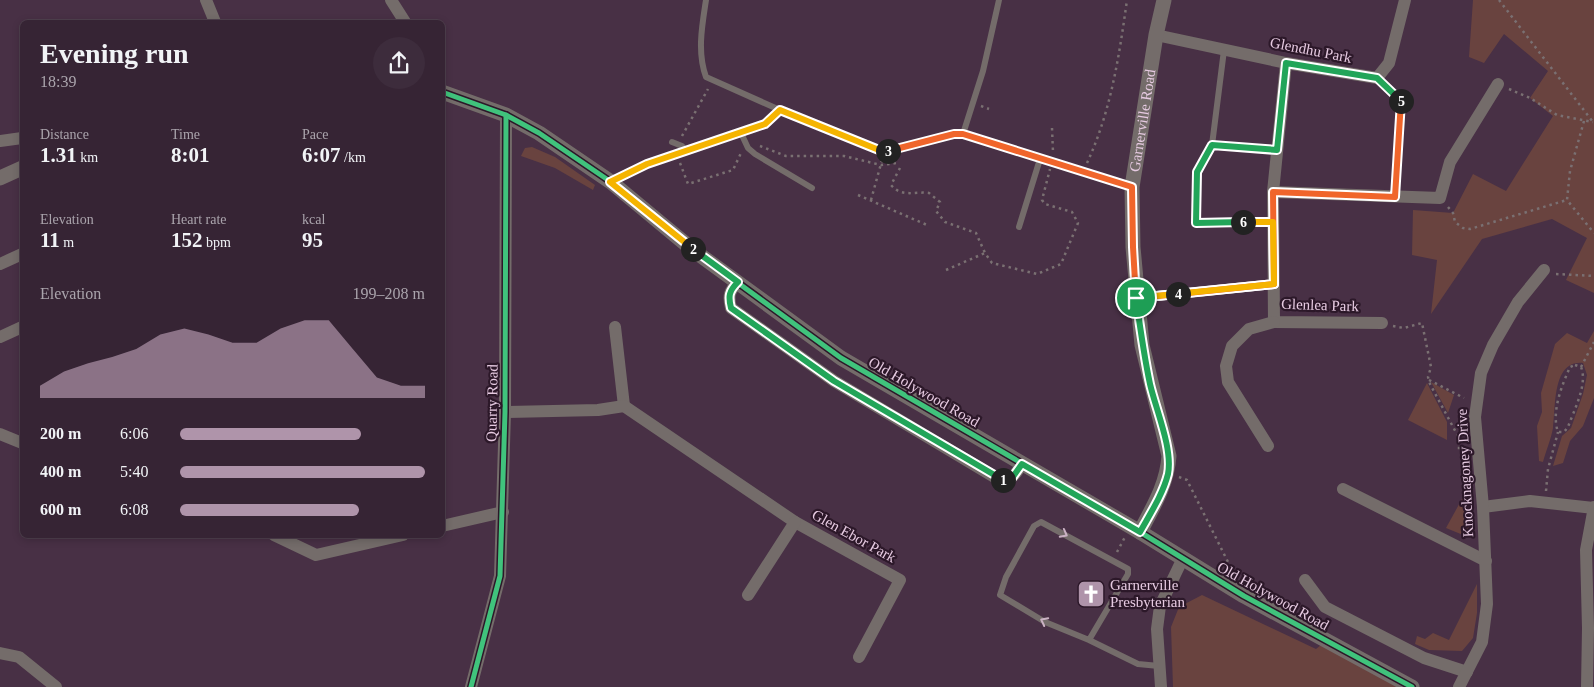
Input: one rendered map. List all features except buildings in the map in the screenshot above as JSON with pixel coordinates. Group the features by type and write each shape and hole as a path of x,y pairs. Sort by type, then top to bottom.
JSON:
{"street":[{"path":"206,0 214,20"},
{"path":"391,0 404,20"},
{"name":"Garnerville Road","path":"1135,529 1162,490 1168,473 1169,456 1146,361 1136,298 1132,187 1156,35 1164,0"},
{"path":"1377,78 1389,63 1404,0"},
{"name":"Glendhu Park","path":"1156,35 1286,63 1377,78"},
{"name":"Glenlea Park","path":"1286,63 1273,192 1274,322 1382,324"},
{"path":"1273,192 1440,198 1450,162 1498,84"},
{"name":"Old Holywood Road","path":"445,93 506,115 539,133 610,182 693,250 841,358 1135,529 1238,593 1412,687"},
{"name":"Quarry Road","path":"471,687 500,576 505,412 506,115"},
{"path":"0,141 20,138"},
{"path":"0,178 20,169"},
{"path":"0,264 20,255"},
{"name":"Knocknagoney Drive","path":"1459,687 1482,642 1487,604 1483,507 1475,417 1481,373 1493,345 1518,302 1544,270"},
{"path":"738,282 731,288 728,297 731,308 834,381 998,479 1005,481 1012,478 1022,464"},
{"path":"1268,446 1228,382 1226,366 1232,346 1249,330 1274,322"},
{"path":"505,412 598,410 624,406 615,327"},
{"path":"0,337 20,328"},
{"name":"Glen Ebor Park","path":"624,406 795,522 900,580 859,657"},
{"path":"0,434 20,442"},
{"path":"1343,489 1486,561"},
{"path":"1483,507 1530,501 1594,508 1586,550 1591,628 1587,687"},
{"path":"445,525 503,512"},
{"name":"Glen Ebor Park","path":"748,595 795,522"},
{"path":"280,538 316,555 350,541 376,538"},
{"path":"1161,687 1158,666 1157,629 1160,606 1183,558"},
{"path":"1304,580 1325,607 1424,658 1467,672"},
{"path":"0,653 18,657 56,687"}],"lane":[{"path":"706,0 700,37 702,67 706,77 780,110 885,151 954,134 963,134 1132,187"},
{"path":"963,134 983,71 999,0"},
{"path":"1203,159 1212,145 1224,50"},
{"path":"610,182 647,164 765,124 780,110"},
{"path":"740,133 746,146 755,154 812,188"},
{"path":"675,143 686,152"},
{"path":"1020,227 1040,159"},
{"path":"1089,640 1128,574 1128,569 1041,522 1034,526 1001,589 1000,595 1045,622 1089,640 1138,664 1158,666"}],"path":[{"path":"1084,172 1110,103 1117,74 1127,0"},
{"path":"1499,0 1593,122"},
{"path":"1377,78 1401,99 1395,197"},
{"path":"675,143 714,81"},
{"path":"1498,84 1530,98 1556,115 1593,122"},
{"path":"1584,121 1570,170 1567,200 1594,233"},
{"path":"900,168 891,185 895,190 904,194 929,193 940,202 936,211 945,222 976,233 992,263 1037,274 1061,264 1078,223 1072,212 1045,204 1042,200 1052,162 1052,128"},
{"path":"1212,145 1277,150"},
{"path":"677,154 688,184 733,170 746,146 768,147 786,156 844,156 881,165 898,163"},
{"path":"1578,147 1586,146"},
{"path":"871,200 885,151"},
{"path":"1203,159 1197,172 1196,223 1273,222"},
{"path":"858,196 927,225"},
{"path":"1440,198 1453,213 1455,222 1463,228 1470,229 1567,200"},
{"path":"946,270 985,253"},
{"path":"1544,270 1558,275 1594,276"},
{"path":"1136,298 1274,284"},
{"path":"1382,324 1404,328 1422,323 1431,367 1429,379 1459,438 1459,450 1479,458"},
{"path":"1581,367 1594,342"},
{"path":"1545,503 1548,469 1558,432 1556,426 1558,394 1570,367 1575,365 1581,367 1584,374 1582,386 1568,427 1564,432 1558,432"},
{"path":"1429,379 1477,404"},
{"path":"1168,473 1187,480 1232,566 1238,593"},
{"path":"1112,560 1135,529"}],"shaded area":[{"path":"1473,0 1594,0 1594,293 1566,280 1587,238 1552,219 1482,239 1431,314 1437,260 1412,255 1413,210 1453,213 1473,174 1506,191 1553,116 1530,98 1548,71 1504,34 1484,63 1469,57"},
{"path":"532,147 555,157 595,185 593,190 555,168 521,156 525,148"},
{"path":"1594,331 1594,398 1583,426 1570,441 1563,463 1553,466 1562,436 1571,428 1583,394 1587,375 1583,363 1573,364 1566,369 1561,377 1557,387 1552,432 1543,462 1539,461 1537,426 1542,412 1541,393 1555,344 1567,333 1587,343"},
{"path":"1431,382 1454,395 1448,413"},
{"path":"1427,383 1447,422 1447,440 1408,420"},
{"path":"1470,487 1472,535 1468,537 1446,528"},
{"path":"1477,584 1477,613 1473,638 1462,651 1429,650 1415,644 1417,636 1425,639 1433,633 1449,640"},
{"path":"1202,595 1316,649 1326,641 1412,687 1173,687 1171,627 1179,607"}],"cycle path":[{"path":"445,93 506,115 539,133 611,182 693,250 841,358 1140,532 1244,596 1412,687"},
{"path":"471,687 500,576 505,412 506,115"}],"place":[{"name":"Garnerville Presbyterian","path":"1091,594"}],"route":[{"path":"1136,298 1142,345 1150,385 1169,456 1168,473 1162,490 1140,532 1022,464 1012,478 1005,481 998,479 834,381 731,308 728,297 731,288 738,282 693,250 610,182 647,164 765,124 780,110 885,151 954,134 963,134 1132,187 1136,298 1274,284 1273,192 1395,197 1401,99 1377,78 1354,76 1286,63 1277,150 1212,145 1197,172 1196,189 1196,223 1273,222 1274,284 1205,291 1136,298"}]}
